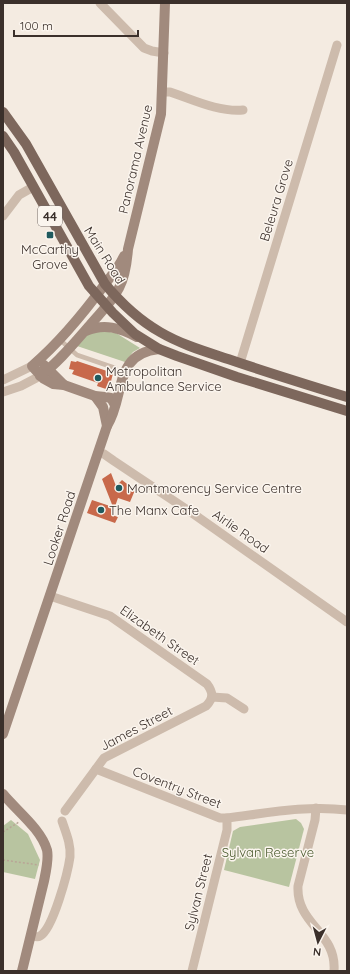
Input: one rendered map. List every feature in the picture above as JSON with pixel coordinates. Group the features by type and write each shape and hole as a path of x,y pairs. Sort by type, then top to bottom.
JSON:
{"main road":[{"name":"Main Road","path":"3,112 26,144 105,284 134,313 161,333 185,344 347,397"},
{"name":"44","path":"3,136 14,152 80,270 97,296 125,326 146,342 159,349 237,377 347,411"}],"street":[{"path":"100,3 144,48 152,52 164,53"},
{"name":"Panorama Avenue","path":"40,376 84,332 115,295 122,280 158,125 162,92 165,3"},
{"name":"Beleura Grove","path":"240,363 337,45"},
{"path":"162,92 170,92 218,108 244,110"},
{"path":"3,216 19,195 33,187"},
{"name":"Panorama Avenue","path":"35,363 86,311 120,264 128,249"},
{"path":"84,332 97,327 110,327 146,342"},
{"name":"Looker Road","path":"3,734 107,426 113,414 126,370 132,359 145,351 159,349"},
{"path":"35,363 48,369 64,385"},
{"path":"35,363 40,376 44,380 53,384 64,385 95,396 111,398 115,405"},
{"path":"3,380 35,363"},
{"path":"3,392 21,386 40,376"},
{"path":"95,396 103,407 107,426"},
{"name":"Airlie Road","path":"98,453 104,454 195,515 347,622"},
{"name":"Elizabeth Street","path":"50,596 110,616 207,684 212,691 212,697"},
{"path":"212,697 227,698 244,709"},
{"name":"James Street","path":"65,810 104,758 109,754 206,706 212,697"},
{"name":"Coventry Street","path":"96,769 210,815 227,818 316,808 347,810"},
{"path":"3,794 26,818 42,838 47,851 47,866 22,971"},
{"path":"316,808 315,820 298,886 298,897 304,915 324,938 332,950 334,971"},
{"name":"Sylvan Street","path":"192,971 226,830 227,818"},
{"path":"31,936 36,937 44,933 54,914 64,885 70,856 69,840 62,821"}],"lane":[{"path":"59,339 77,355 115,368"}],"path":[{"path":"3,832 26,818"},
{"path":"3,860 47,866"}],"green space":[{"path":"96,330 116,333 140,348 133,352 125,362 77,346 86,336"},
{"name":"Sylvan Reserve","path":"296,819 301,823 304,829 289,887 224,870 233,831 240,827"},
{"path":"11,820 28,834 40,860 35,879 3,872 3,826"}],"building":[{"name":"Metropolitan Ambulance Service","path":"71,361 77,361 113,373 109,390 97,386 98,383 72,374 74,370 69,369"},
{"path":"111,473 116,486 122,480 135,490 130,502 118,498 112,515 118,517 115,523 87,513 92,500 113,507 102,479"}],"place":[{"name":"McCarthy Grove","path":"50,235"},
{"name":"Metropolitan Ambulance Service","path":"98,378"},
{"name":"Montmorency Service Centre","path":"119,488"},
{"name":"The Manx Cafe","path":"101,510"}]}
